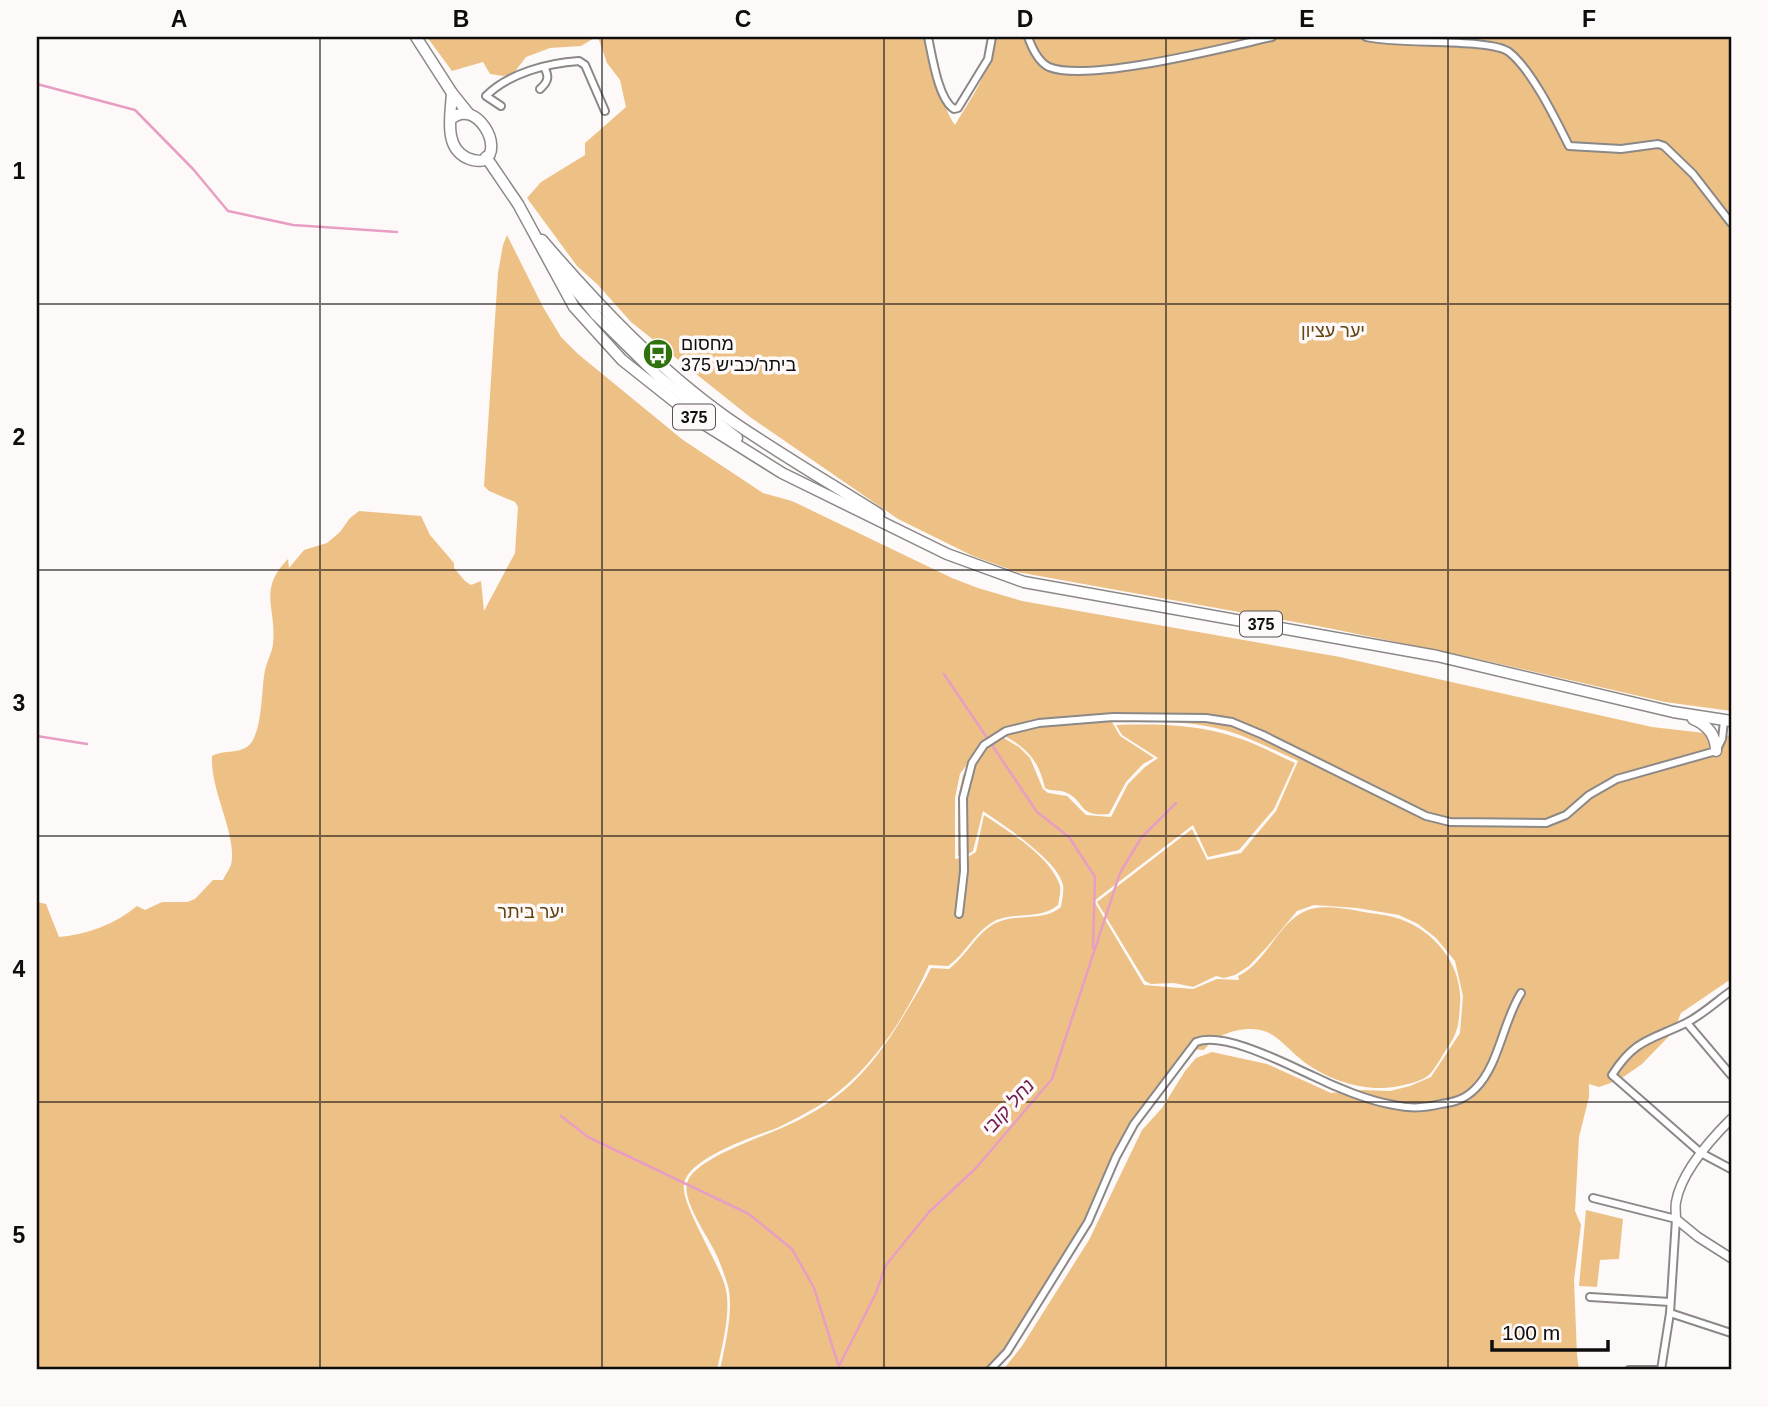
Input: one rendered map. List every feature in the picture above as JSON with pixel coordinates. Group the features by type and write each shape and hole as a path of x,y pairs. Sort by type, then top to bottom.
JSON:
{"main road":[{"path":"416,37 469,114"},
{"path":"451,119 461,113 480,120 492,145 486,157 474,161 463,156 449,133 452,93"},
{"path":"486,157 530,226 605,310 663,365 725,416 918,539"},
{"name":"375","path":"530,226 542,249 596,315 659,377 782,473 973,564 1024,582 1437,656 1673,712 1728,721"},
{"path":"1673,712 1707,727 1716,741 1716,751"}],"street":[{"path":"928,37 934,67 947,105 954,109 958,108 988,60 992,37"},
{"path":"1028,37 1034,51 1046,66 1065,72 1113,69 1272,37"},
{"path":"1366,37 1382,41 1465,44 1507,50 1524,67 1569,146 1621,149 1658,144 1664,146 1693,174 1731,223"},
{"path":"501,106 486,96 495,87 557,62 579,61 585,65 605,111"},
{"path":"540,89 547,83 548,75 544,67"},
{"path":"959,914 964,871 963,798 972,763 984,745 1006,731 1040,723 1113,717 1206,718 1232,722 1426,816 1450,822 1546,823 1566,815 1589,795 1617,779 1716,751 1728,721"},
{"path":"1731,991 1687,1023 1632,1048 1612,1075 1701,1153 1731,1169"},
{"path":"990,1370 1007,1352 1088,1222 1116,1157 1134,1124 1196,1042 1204,1039 1235,1044 1289,1064 1327,1083 1392,1105 1420,1109 1456,1101 1476,1089 1485,1078 1511,1009 1521,993"},
{"path":"1687,1023 1731,1075"},
{"path":"1629,1370 1661,1370 1670,1312 1675,1202 1687,1174 1701,1153 1731,1119"},
{"path":"1593,1198 1676,1219 1731,1258"},
{"path":"1590,1297 1670,1301"},
{"path":"1670,1312 1731,1333"}],"green space":[{"path":"427,37 596,37 581,46 550,48 526,57 513,74 503,76 490,74 483,62 452,71"},
{"name":"יער עציון","path":"598,37 926,37 942,95 955,125 984,73 992,37 1731,37 1731,711 1665,702 1328,628 1017,572 973,556 898,519 750,417 631,322 577,266 527,198 541,182 585,155 585,143 626,107 620,80 607,63"},
{"name":"יער ביתר","path":"507,235 561,337 683,440 763,493 792,501 952,578 1022,601 1340,657 1652,727 1731,736 1731,979 1681,1013 1673,1032 1642,1064 1619,1080 1599,1087 1589,1084 1589,1097 1579,1137 1575,1211 1581,1225 1574,1280 1579,1370 1003,1370 1022,1346 1089,1240 1142,1130 1162,1108 1196,1058 1212,1052 1267,1064 1331,1093 1390,1091 1431,1077 1460,1033 1463,996 1455,961 1436,938 1418,924 1399,915 1357,908 1314,905 1297,911 1249,966 1235,975 1224,978 1216,976 1193,987 1174,983 1151,984 1145,981 1097,902 1192,829 1207,860 1241,853 1276,811 1298,761 1222,729 1176,722 1144,721 1112,722 1120,736 1154,758 1143,764 1126,782 1109,814 1087,811 1067,793 1045,788 1039,770 1026,751 1005,736 1002,737 1019,747 1030,758 1043,789 1048,793 1067,796 1086,815 1111,817 1128,784 1158,758 1122,735 1116,725 1161,725 1206,730 1242,739 1295,763 1274,809 1239,850 1208,857 1193,825 1094,901 1144,985 1193,989 1217,979 1239,980 1238,976 1258,961 1290,921 1311,909 1330,907 1400,919 1425,932 1435,941 1452,964 1457,976 1460,1004 1457,1029 1429,1075 1415,1082 1387,1088 1349,1084 1325,1075 1304,1062 1272,1035 1259,1030 1232,1032 1216,1039 1204,1050 1191,1049 1178,1060 1151,1097 1113,1160 1078,1236 1011,1340 988,1370 720,1370 729,1317 730,1296 717,1256 692,1210 687,1191 687,1183 692,1174 713,1158 800,1120 853,1082 868,1067 894,1031 931,968 949,969 992,925 1009,919 1045,915 1061,907 1063,885 1051,865 1029,844 983,811 973,851 958,856 958,798 963,775 981,745 960,774 955,798 955,859 968,857 976,852 984,815 1026,844 1046,863 1060,885 1058,905 1043,913 999,919 985,928 948,966 929,965 896,1026 868,1064 851,1081 815,1108 777,1128 724,1149 697,1165 688,1174 684,1193 721,1275 727,1296 726,1328 717,1370 37,1370 37,902 46,904 59,937 69,936 110,923 137,906 145,910 162,902 187,902 195,899 213,880 223,880 231,865 231,841 215,784 212,756 243,749 255,736 260,718 265,670 273,644 270,600 273,580 288,559 289,568 304,550 327,543 359,511 421,516 430,535 454,563 454,568 465,581 471,585 481,581 484,611 515,553 518,507 515,502 489,491 484,486 498,273"},
{"path":"1586,1210 1623,1219 1619,1259 1600,1260 1597,1287 1579,1286"}],"waterway":[{"path":"37,84 135,110 193,169 228,211 293,225 397,232"},
{"path":"944,674 1037,812 1069,837 1095,877 1093,948"},
{"path":"37,736 87,744"},
{"name":"נחל קובי","path":"837,1370 876,1293 886,1265 929,1212 976,1168 1052,1079 1120,873 1141,838 1176,803"},
{"path":"561,1116 588,1137 749,1214 792,1249 814,1288 838,1364"}],"place":[{"name":"מחסום ביתר/כביש 375","path":"658,354"}]}
